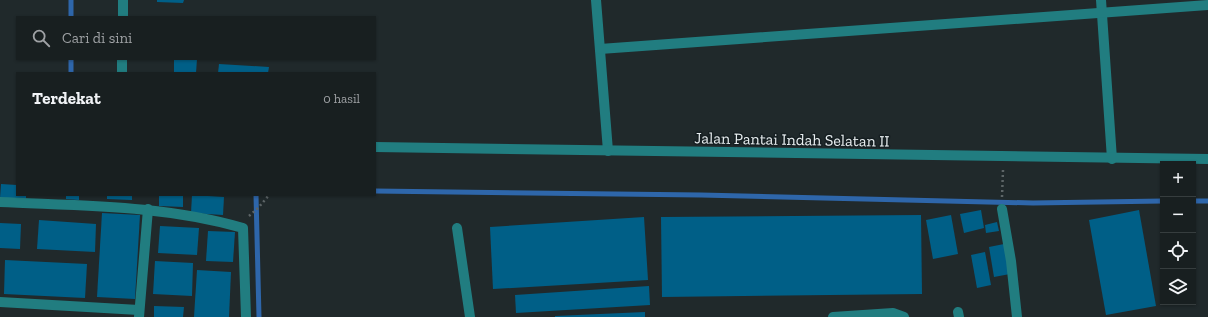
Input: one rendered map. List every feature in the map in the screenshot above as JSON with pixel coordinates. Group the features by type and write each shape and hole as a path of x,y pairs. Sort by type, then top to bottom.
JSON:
{"street":[{"path":"123,0 123,16"},
{"path":"596,0 608,151"},
{"path":"1101,0 1112,159"},
{"path":"600,49 1208,4"},
{"path":"122,60 122,72"},
{"name":"Jalan Pantai Indah Selatan II","path":"376,147 1112,159 1208,159"},
{"path":"0,202 148,209 216,220 243,228 246,317"},
{"path":"0,302 139,313 148,209"},
{"path":"1002,209 1011,261 1017,317"},
{"path":"457,228 470,317"},
{"path":"833,317 893,313 904,317"}],"path":[{"path":"1002,194 1003,157"},
{"path":"245,220 268,196"}],"building":[{"path":"157,0 184,0 183,3 157,2"},
{"path":"174,60 197,60 196,72 174,72"},
{"path":"219,64 269,67 268,72 218,72"},
{"path":"1,184 16,185 16,196 26,196 26,199 0,198"},
{"path":"66,196 79,196 79,200 66,199"},
{"path":"107,196 132,196 132,200 107,199"},
{"path":"159,196 183,196 183,207 159,206"},
{"path":"192,196 224,197 223,215 191,213"},
{"path":"981,210 984,228 964,233 960,214"},
{"path":"1139,210 1156,306 1106,315 1089,220"},
{"path":"102,213 140,215 135,299 97,297"},
{"path":"921,215 922,294 662,297 661,217"},
{"path":"951,215 958,254 933,259 926,220"},
{"path":"644,217 648,280 493,289 490,227"},
{"path":"39,220 96,224 95,252 37,249"},
{"path":"997,222 999,231 986,233 985,225"},
{"path":"0,223 21,224 20,249 0,248"},
{"path":"160,226 199,228 197,255 158,253"},
{"path":"208,231 235,232 233,262 206,261"},
{"path":"1004,244 1010,274 994,277 989,247"},
{"path":"985,252 991,285 977,288 971,255"},
{"path":"5,260 87,264 85,298 4,294"},
{"path":"155,261 193,263 192,296 153,294"},
{"path":"197,270 231,272 229,317 194,317"},
{"path":"649,286 650,305 516,313 515,295"},
{"path":"154,306 184,307 183,317 154,317"},
{"path":"645,312 645,317 555,317 555,316"}],"waterway":[{"path":"71,0 71,16"},
{"path":"71,60 71,72"},
{"path":"376,191 701,195 1033,203 1160,201"},
{"path":"256,196 259,317"},
{"path":"1196,201 1208,201"}]}
